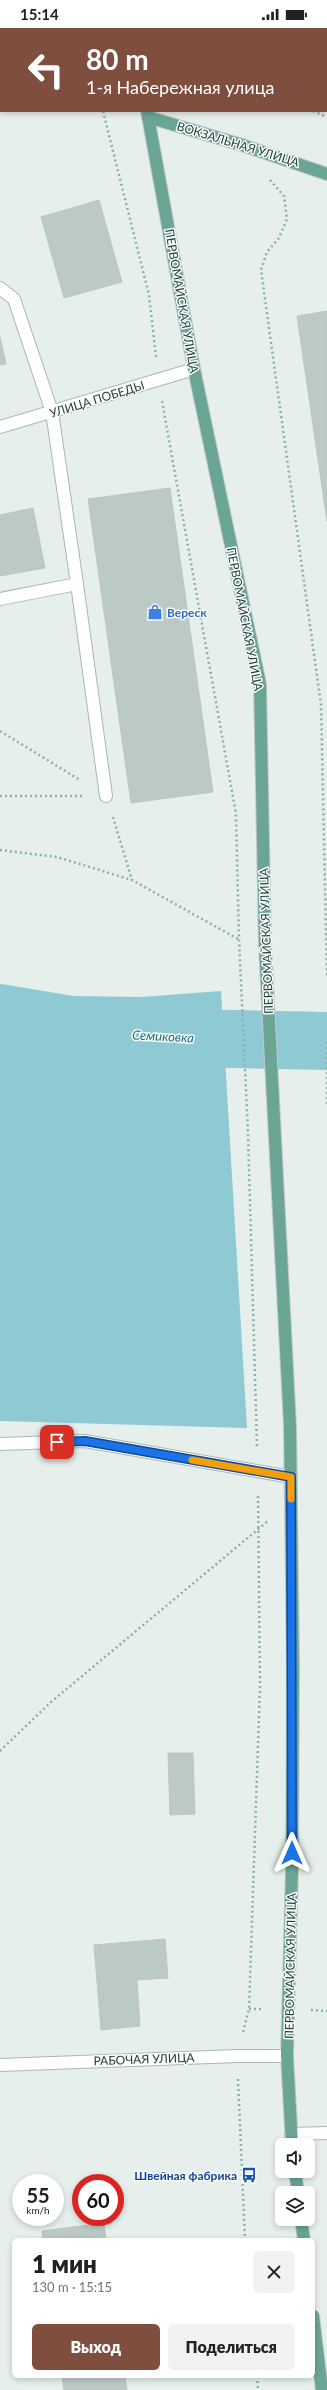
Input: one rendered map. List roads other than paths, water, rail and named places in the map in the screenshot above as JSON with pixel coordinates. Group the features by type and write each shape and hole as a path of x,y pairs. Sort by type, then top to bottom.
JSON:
{"main road":[{"name":"ВОКЗАЛЬНАЯ УЛИЦА","path":"148,114 242,144 327,174"},
{"name":"ПЕРВОМАЙСКАЯ УЛИЦА","path":"148,114 194,369 260,684 265,946 290,1426 293,1665 292,1868 287,2056 292,2138"},
{"path":"302,2226 304,2238"},
{"path":"315,2332 322,2390"}],"street":[{"path":"0,288 14,299 52,412 106,796"},
{"name":"УЛИЦА ПОБЕДЫ","path":"0,427 194,369"},
{"path":"0,599 77,584"},
{"path":"0,1444 85,1441 291,1477"},
{"name":"РАБОЧАЯ УЛИЦА","path":"0,2065 237,2056 287,2056"},
{"path":"302,2138 327,2133"}],"water":[{"path":"221,991 247,1428 0,1421 0,995 141,997"}],"waterway":[{"name":"Семиковка","path":"0,1013 144,1037 327,1041"}],"place":[{"name":"Вереск","path":"155,612"},
{"name":"Швейная фабрика","path":"249,2175"}]}
